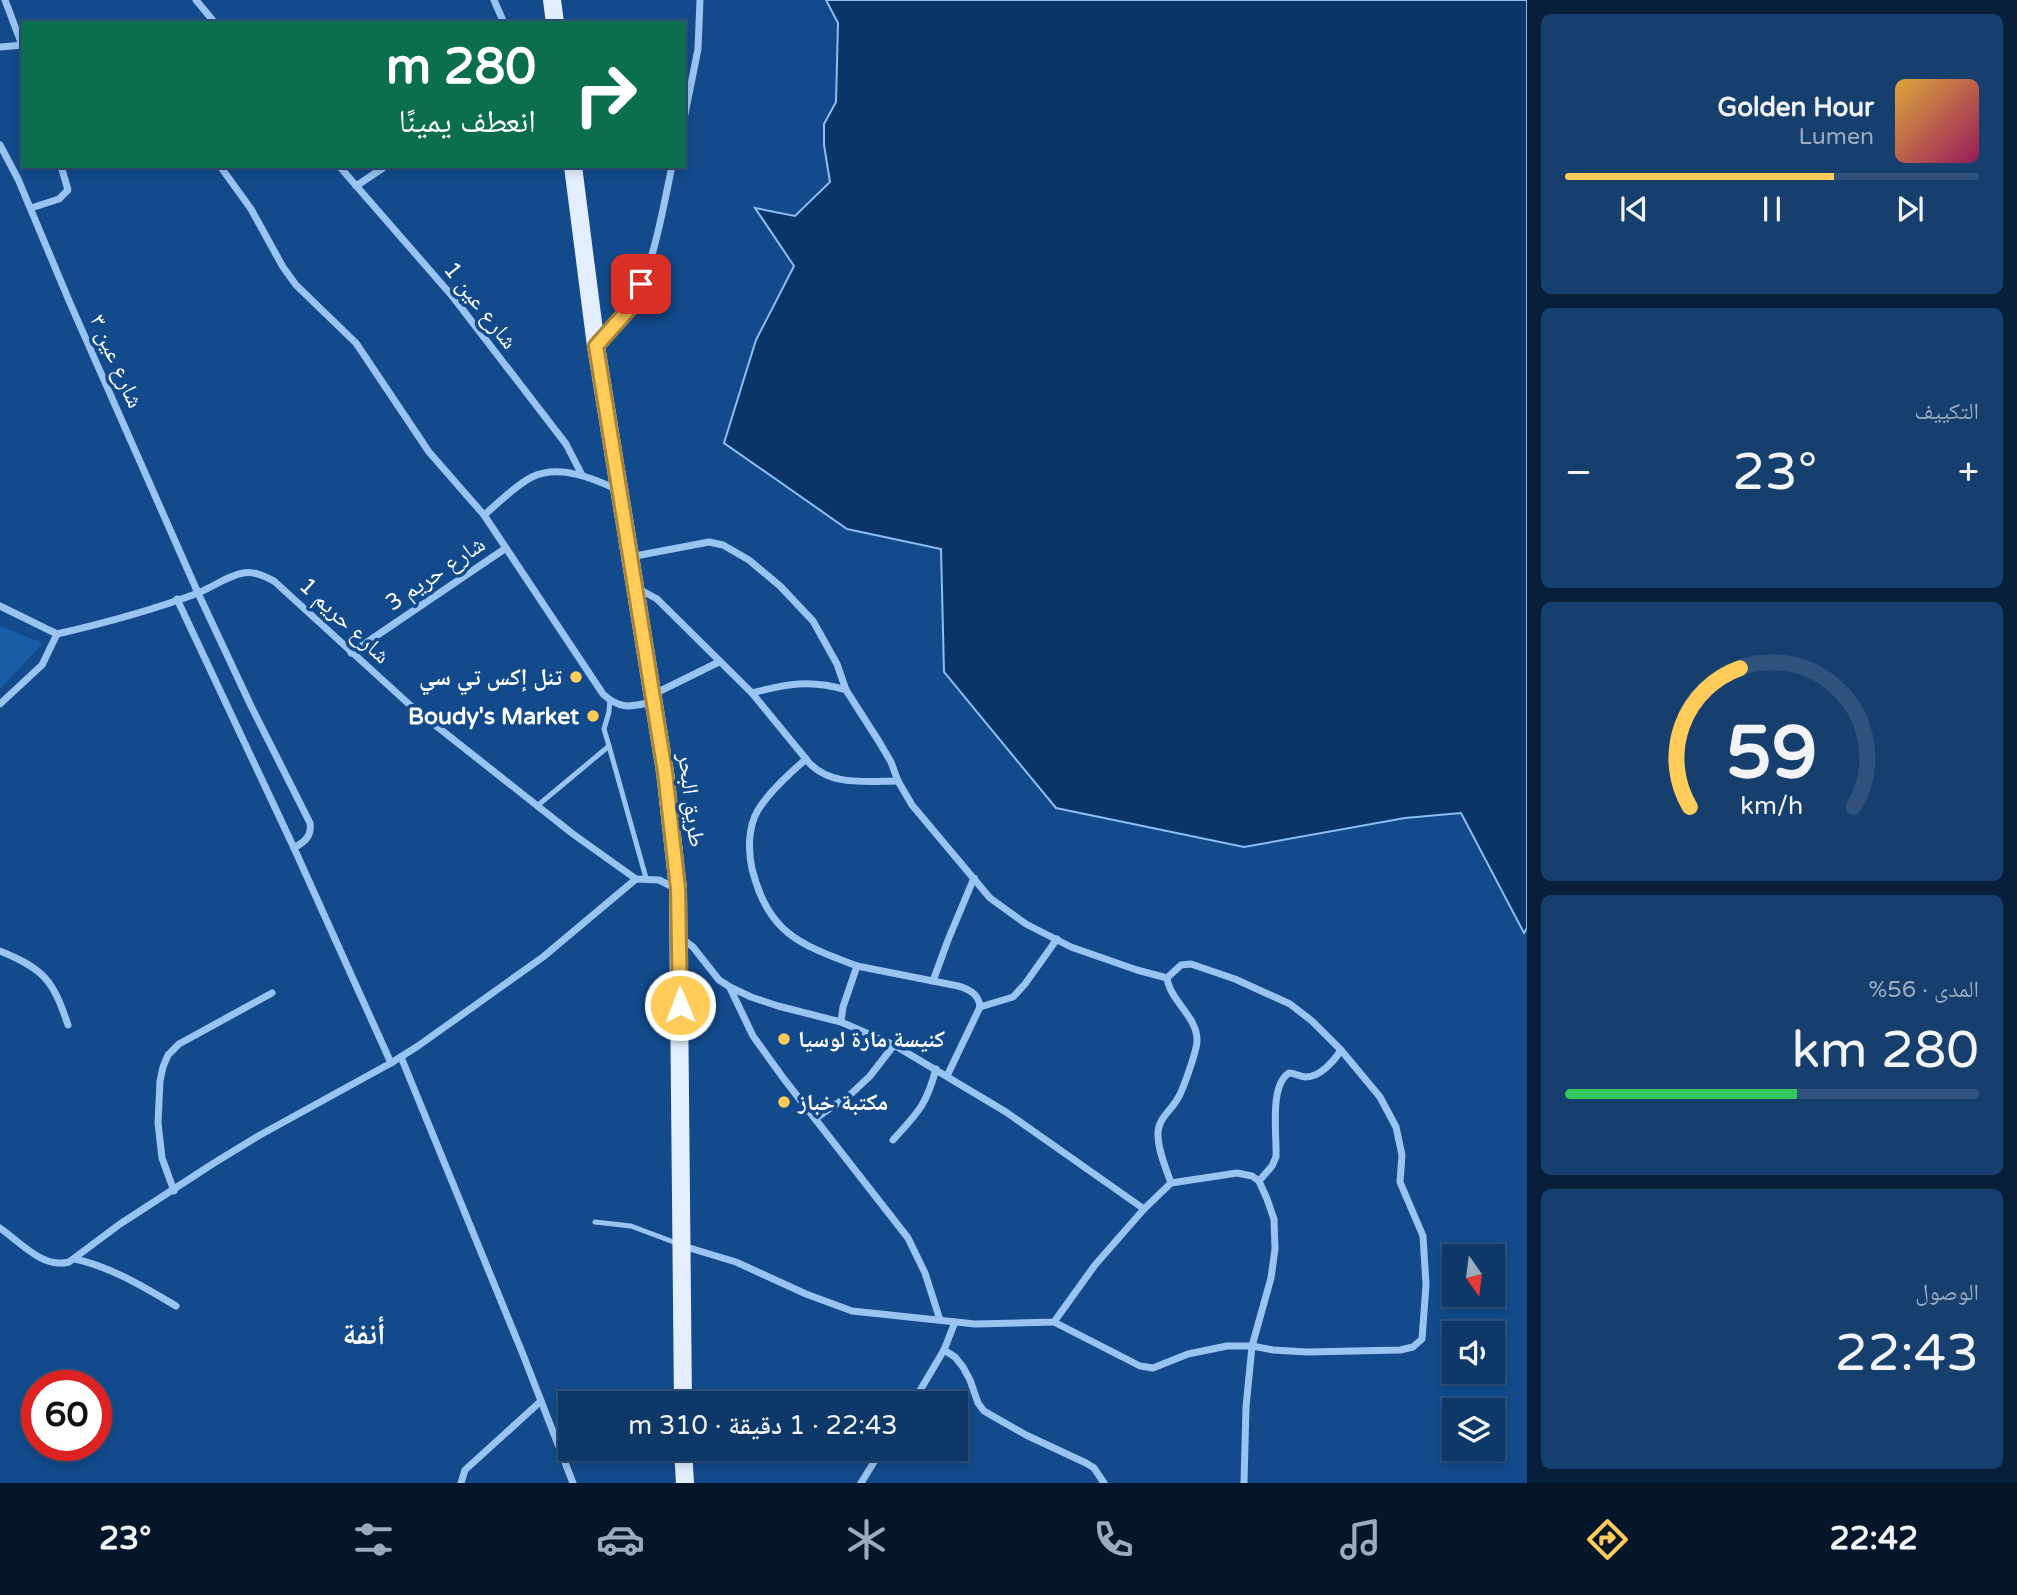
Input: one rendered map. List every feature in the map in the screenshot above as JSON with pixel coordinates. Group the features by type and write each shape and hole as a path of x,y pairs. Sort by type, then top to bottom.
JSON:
{"main road":[{"path":"552,0 555,21"},
{"name":"طريق البحر","path":"573,168 596,346 665,772 678,889 683,1391"},
{"path":"684,1461 685,1483"}],"street":[{"path":"5,0 21,40"},
{"path":"196,0 213,21"},
{"path":"494,0 503,21"},
{"path":"686,110 698,49 700,0"},
{"path":"0,47 21,45"},
{"name":"شارع عين ٣","path":"0,145 31,208 75,316 198,593 310,823 310,835 294,848"},
{"path":"31,208 59,199 68,190 62,168"},
{"path":"221,168 255,216 296,285 356,343 429,452 484,515 603,694 626,707 652,699 719,662"},
{"name":"شارع عين 1","path":"341,168 453,297 566,444 582,475"},
{"path":"356,186 383,168"},
{"path":"596,346 630,308 641,284 650,259 673,168"},
{"path":"484,515 532,477 549,473 582,475 619,491"},
{"path":"629,557 709,542 723,545 749,560 780,586 813,621 837,664 846,690 891,762 898,781 920,816 998,905 1026,924 1071,947 1167,978"},
{"name":"شارع حريم 3","path":"351,653 506,548"},
{"name":"شارع حريم 1","path":"57,634 120,618 198,593 239,574 255,573 274,580 411,706 537,806 636,879"},
{"path":"636,588 657,599 752,693 817,771 837,779 898,781"},
{"path":"177,599 391,1063"},
{"path":"0,606 57,634 42,665 0,704"},
{"path":"752,693 803,683 817,683 846,690"},
{"path":"806,759 786,777 759,809 755,818 750,839 753,871 767,910 779,926 791,935 857,966 971,991 979,999 980,1007 947,1076"},
{"path":"933,981 974,878"},
{"path":"0,1228 43,1260 62,1264 75,1259 120,1224 260,1135 401,1057 543,957 636,879 659,880 678,889"},
{"path":"679,937 693,947 719,980 730,987 778,1006 841,1022 894,1045 1006,1112 1144,1209"},
{"path":"980,1007 1013,997 1025,985 1057,939"},
{"path":"0,951 28,963 43,974 57,994 68,1025"},
{"path":"682,1245 736,1262 806,1294 852,1311 955,1322 1054,1322 1140,1367 1148,1368 1202,1350 1227,1346 1307,1352 1401,1350 1413,1347 1422,1339 1426,1285 1425,1249 1423,1236 1400,1182 1400,1140 1380,1097 1341,1049 1290,1004 1235,979 1187,964 1181,965 1167,978"},
{"path":"841,1022 843,1007 857,966"},
{"path":"1167,978 1168,988 1194,1027 1197,1043 1180,1096 1159,1126 1160,1146 1171,1183"},
{"path":"730,987 752,1036 908,1238 925,1273 940,1320"},
{"path":"174,1191 162,1158 158,1123 161,1075 168,1055 179,1044 272,993"},
{"path":"815,1119 861,1084 894,1045"},
{"path":"1259,1181 1276,1157 1276,1095 1283,1077 1289,1073 1303,1077 1315,1074 1330,1063 1341,1049"},
{"path":"401,1057 573,1483"},
{"path":"893,1140 921,1109 936,1069"},
{"path":"1054,1322 1076,1289 1144,1209 1171,1183 1237,1173 1252,1176 1259,1181 1274,1219 1275,1249 1271,1278 1252,1346 1246,1407 1244,1483"},
{"path":"75,1259 107,1269 176,1306"},
{"path":"919,1391 943,1350 955,1322"},
{"path":"943,1350 955,1356 963,1367 984,1411 1026,1435 1086,1463 1094,1468 1104,1483"},
{"path":"461,1483 465,1470 541,1401"},
{"path":"861,1483 875,1461"}],"lane":[{"path":"610,699 604,729 646,878"},
{"path":"537,806 609,746"},
{"path":"595,1222 631,1226 682,1245"}],"shaded area":[{"path":"826,0 1527,0 1527,928 1524,933 1461,813 1405,818 1244,847 1056,808 944,672 941,549 847,529 724,443 756,340 794,266 755,208 795,216 830,182 824,145 824,124 836,102 838,23"},
{"path":"0,626 43,643 0,689"}],"place":[{"name":"تنل إكس تي سي","path":"576,677"},
{"name":"Boudy's Market","path":"593,716"},
{"name":"كنيسة مارة لوسيا","path":"784,1039"},
{"name":"مكتبة خباز","path":"784,1102"}],"district":[{"name":"أنفة","path":"364,1334"}],"route":[{"path":"641,284 630,308 596,346 665,772 678,889 680,1005"}]}
